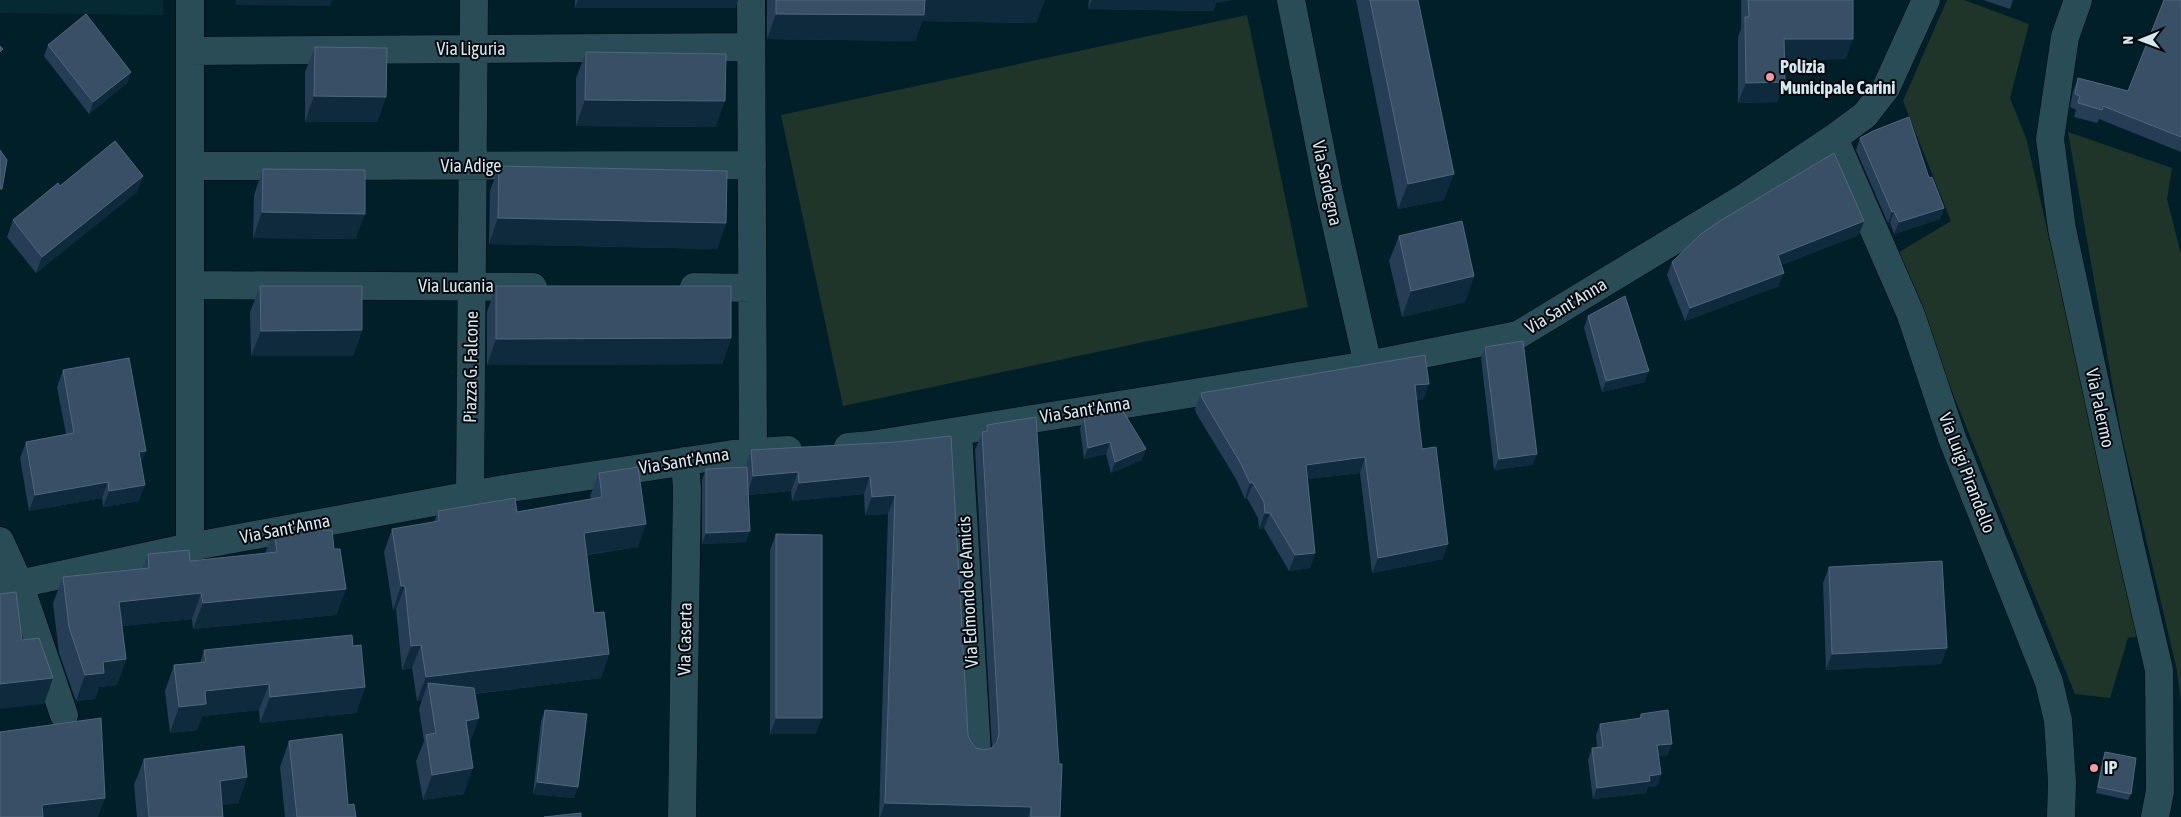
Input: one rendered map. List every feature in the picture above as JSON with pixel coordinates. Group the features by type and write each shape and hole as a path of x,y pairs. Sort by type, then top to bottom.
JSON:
{"street":[{"path":"190,0 190,547"},
{"name":"Piazza G. Falcone","path":"470,495 474,0"},
{"path":"751,0 753,452"},
{"name":"Via Sardegna","path":"1291,0 1329,193 1368,365"},
{"name":"Via Sant'Anna","path":"10,585 190,547 470,495 753,452 871,445 1368,365 1518,335 1747,196 1865,115 1886,88 1926,0"},
{"name":"Via Palermo","path":"2078,0 2066,37 2050,139 2062,229 2159,670 2160,791 2155,817"},
{"name":"Via Liguria","path":"190,51 751,47"},
{"name":"Via Luigi Pirandello","path":"1834,138 1910,315 1952,438 2049,682 2058,720 2062,782 2061,817"},
{"name":"Via Adige","path":"190,166 752,165"},
{"name":"Via Lucania","path":"190,285 559,287"},
{"path":"665,287 752,288"},
{"name":"Via Edmondo de Amicis","path":"958,431 977,753"},
{"name":"Via Caserta","path":"682,817 687,489 685,461"},
{"path":"0,541 10,585 64,715"}],"shaded area":[{"path":"0,0 163,0 163,15 0,13"}],"green space":[{"path":"1947,0 1964,0 2029,24 2010,98 2027,141 2139,636 2128,638 2110,698 2075,694 1896,254 1951,221 1903,101"},
{"path":"1247,15 1308,307 843,406 781,115"},
{"path":"2068,132 2172,168 2167,199 2181,254 2181,703 2177,670 2121,433"}],"building":[{"path":"776,0 925,0 924,15 776,14"},
{"path":"1370,0 1418,0 1454,174 1408,184"},
{"path":"1748,0 1853,0 1853,39 1784,39 1785,82 1746,83 1745,17 1749,17"},
{"path":"2164,0 2181,0 2181,137 2103,106 2102,110 2078,103 2080,96 2075,94 2078,78 2128,91"},
{"path":"86,14 131,72 93,102 48,45"},
{"path":"315,47 387,48 386,97 314,96"},
{"path":"586,52 726,54 725,101 585,100"},
{"path":"1909,117 1929,178 1932,177 1944,208 1899,222 1894,211 1892,212 1860,138"},
{"path":"115,141 143,176 42,257 13,220 58,183 60,186"},
{"path":"0,150 7,160 2,189 0,189"},
{"path":"1834,153 1864,221 1778,255 1784,273 1690,308 1672,262 1701,234 1720,221"},
{"path":"499,166 727,171 726,223 498,218"},
{"path":"263,169 365,170 365,214 262,212"},
{"path":"1462,221 1474,276 1411,291 1399,236"},
{"path":"260,286 362,286 362,330 261,331"},
{"path":"496,286 731,286 731,338 496,339"},
{"path":"1625,296 1649,371 1606,381 1588,316"},
{"path":"1523,341 1537,454 1499,459 1485,347"},
{"path":"1425,355 1429,384 1415,385 1422,449 1436,447 1448,544 1378,558 1365,457 1306,465 1315,553 1295,555 1270,513 1265,513 1264,502 1253,483 1250,483 1241,464 1202,398 1201,393"},
{"path":"129,358 146,451 139,452 145,485 109,491 108,482 35,495 26,442 74,433 63,370"},
{"path":"1123,411 1146,449 1115,462 1110,442 1088,448 1084,418"},
{"path":"1036,417 1059,764 1062,764 1060,817 1031,817 1031,807 885,803 895,495 872,497 870,476 799,483 798,472 753,476 751,450 896,442 951,436 968,735 976,748 985,750 992,748 997,742 999,733 982,432 987,431 987,425"},
{"path":"638,467 646,524 584,533 594,613 604,612 609,654 426,677 421,645 411,646 405,586 401,586 392,529 439,521 438,511 515,498 517,512 602,497 599,473"},
{"path":"747,467 750,531 706,533 706,469"},
{"path":"314,525 314,530 332,530 334,549 340,549 346,589 203,603 201,593 119,602 126,659 103,662 104,673 85,675 69,627 63,577 149,568 148,554 189,550 190,561 277,552 274,530"},
{"path":"776,534 822,535 822,718 776,718"},
{"path":"1942,561 1947,648 1832,654 1829,567"},
{"path":"16,592 22,640 39,638 53,678 0,684 0,594"},
{"path":"352,635 353,646 361,645 365,687 270,697 269,684 205,691 206,704 179,707 174,665 206,662 204,650"},
{"path":"428,683 474,688 479,718 466,721 473,768 432,775 426,735 436,733"},
{"path":"545,710 587,714 578,787 537,782"},
{"path":"1668,710 1672,744 1657,745 1661,774 1649,776 1650,781 1597,788 1592,748 1603,747 1600,724 1641,718 1641,714"},
{"path":"101,718 105,798 42,805 43,817 0,817 0,732"},
{"path":"342,734 348,805 354,804 356,817 297,817 289,741"},
{"path":"244,746 247,777 220,781 223,817 149,817 144,759"},
{"path":"2105,752 2136,758 2131,794 2098,787"},
{"path":"581,813 581,817 544,817"}],"place":[{"name":"Polizia Municipale Carini","path":"1770,77"},
{"name":"IP","path":"2094,768"}]}
